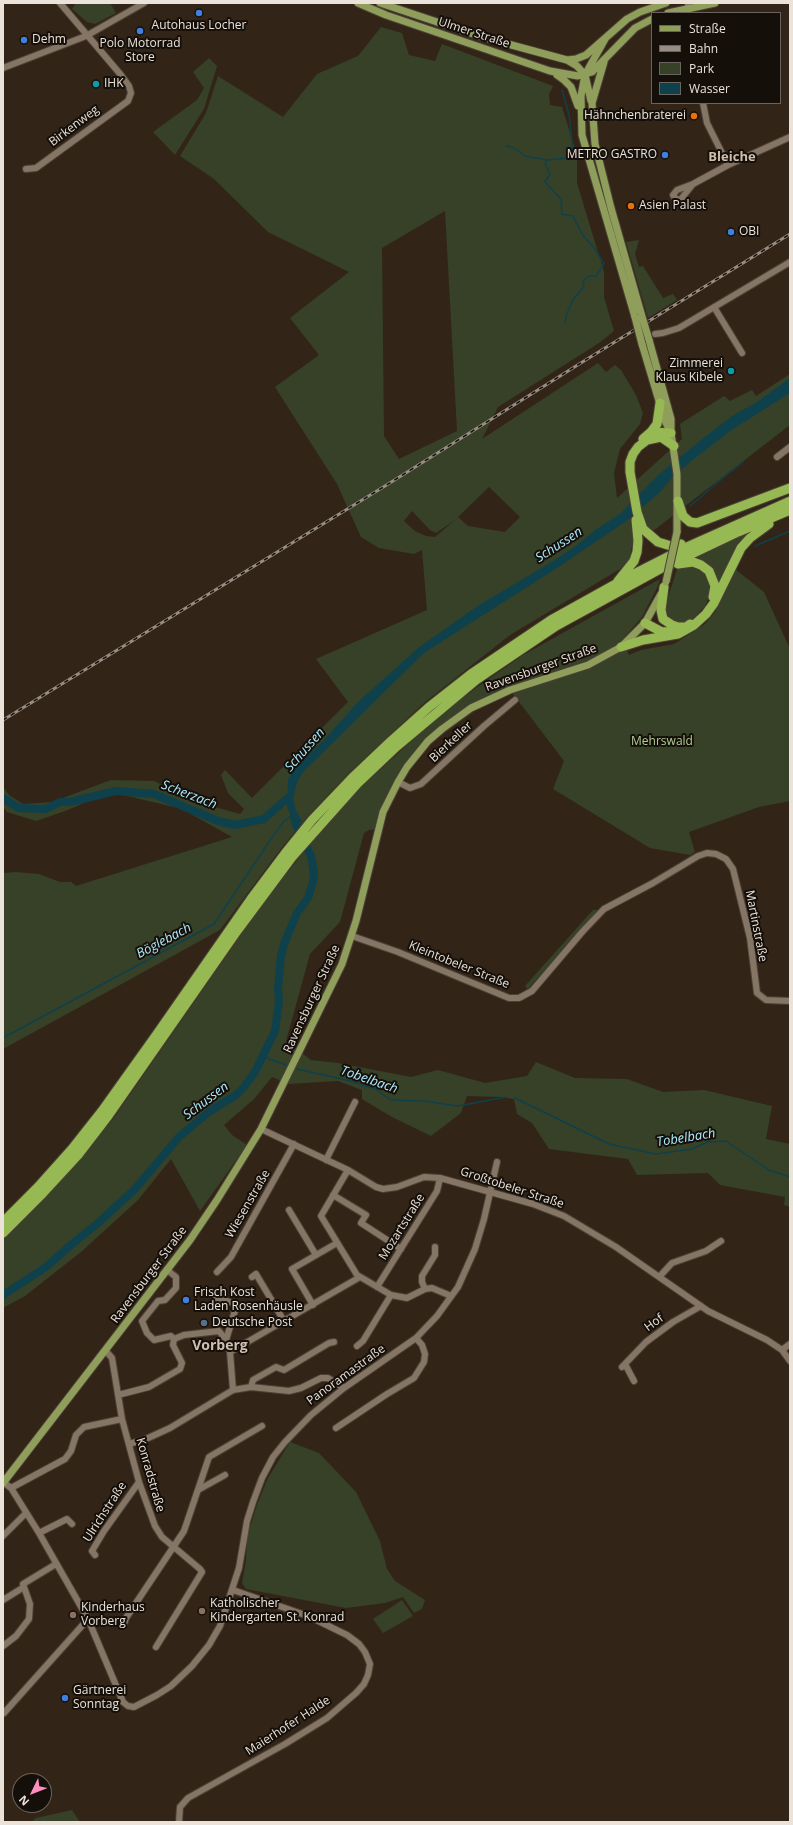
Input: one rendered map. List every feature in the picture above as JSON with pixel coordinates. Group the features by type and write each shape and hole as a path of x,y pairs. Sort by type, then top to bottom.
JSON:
{"highway":[{"path":"617,584 634,562 637,552 638,532 628,462 636,445 651,432 659,419 660,403"},
{"path":"651,432 662,431 671,433"},
{"path":"674,446 661,437 650,439 643,443 632,457 629,476 640,522 650,537 658,542 671,546 700,537 711,536"},
{"path":"678,501 683,516 687,520 697,523 790,488"},
{"path":"3,1222 57,1166 102,1111 251,899 352,778 391,740 459,684 551,620 711,536 790,501"},
{"path":"315,824 396,747 476,680 556,626 660,569 788,511"},
{"path":"621,647 637,641 666,637 687,630 706,614 714,603 741,548 756,533 788,511"},
{"path":"645,623 662,632 678,631 686,627 704,612 715,592 714,578 709,571 701,565 693,562 685,562 670,569 660,569"},
{"path":"665,585 661,610 664,619 672,625 686,627"},
{"path":"645,623 645,628 651,634 666,637"},
{"path":"3,1233 44,1193 78,1155 108,1116 290,854"}],"main road":[{"name":"Ulmer Straße","path":"358,3 386,15 550,71 570,76 585,75"},
{"name":"Ulmer Straße","path":"380,3 482,37 567,60 577,66 585,75"},
{"path":"567,60 576,59 586,55 627,19 640,12 666,3"},
{"path":"672,12 715,3"},
{"path":"585,75 592,72 605,61 613,49 635,28 651,20"},
{"path":"605,39 585,75 581,96 580,113 582,135 671,419 671,433"},
{"path":"592,103 605,61"},
{"path":"550,71 564,80 571,87 580,113"},
{"path":"585,75 592,103 595,144 600,167 638,315"},
{"path":"646,342 660,403 665,421 671,433"},
{"name":"Ravensburger Straße","path":"3,1482 167,1270 218,1200 261,1129 330,992 342,964 352,936 378,829 398,782 407,767 428,741 471,708 510,690 584,667 621,647 645,623 665,585 677,532 678,501 674,446 671,433"}],"street":[{"path":"60,3 86,36"},
{"path":"3,68 86,36 144,3"},
{"name":"Birkenweg","path":"26,169 36,168 128,100 131,93 129,86 86,36"},
{"path":"703,104 707,123 728,165"},
{"path":"693,184 728,165 790,137"},
{"path":"655,334 679,328 790,262"},
{"path":"714,307 742,353"},
{"path":"777,457 790,447"},
{"name":"Bierkeller","path":"398,782 410,788 421,784 484,726 515,700"},
{"name":"Martinstraße","path":"698,856 712,853 721,855 730,863 733,869 750,938 757,993 766,1000 790,1001"},
{"name":"Kleintobeler Straße","path":"352,936 398,952 509,998 519,998 532,990 604,909 653,883 698,856"},
{"path":"326,1160 355,1102"},
{"name":"Großtobeler Straße","path":"261,1129 348,1170 372,1185 383,1188 397,1186 424,1177 440,1178 533,1204 564,1216 616,1247 660,1276 701,1306 767,1340 782,1350"},
{"name":"Wiesenstraße","path":"217,1272 231,1256 294,1144"},
{"name":"Panoramastraße","path":"88,1619 123,1702 128,1706 134,1707 157,1695 171,1686 192,1666 216,1635 220,1626 233,1590 247,1521 262,1478 268,1466 285,1442 311,1415 344,1388 416,1338 437,1316 465,1272 475,1249 491,1192 497,1162"},
{"path":"348,1170 321,1216 360,1277 392,1295 407,1298 425,1289 432,1288 451,1296"},
{"name":"Mozartstraße","path":"377,1287 437,1191 440,1178"},
{"path":"333,1195 366,1215 361,1223 401,1249"},
{"path":"289,1210 316,1255"},
{"path":"660,1276 672,1262 706,1251 721,1241"},
{"path":"313,1305 292,1269 337,1243"},
{"path":"425,1289 422,1282 422,1276 435,1255 435,1247"},
{"path":"167,1270 176,1277 176,1288 165,1300 158,1301 142,1321 147,1333 154,1340 171,1336 174,1339"},
{"path":"252,1277 256,1274 284,1321"},
{"path":"230,1352 360,1277"},
{"path":"357,1346 363,1342 392,1295"},
{"path":"215,1298 237,1304 226,1340"},
{"name":"Hof","path":"634,1381 623,1365 650,1339 673,1322 701,1306"},
{"path":"174,1339 184,1335 219,1331 226,1340 230,1352 233,1390"},
{"path":"336,1428 414,1378 424,1362 425,1354 422,1345 416,1338"},
{"path":"118,1395 149,1387 180,1369 182,1363 173,1345 174,1339"},
{"path":"252,1387 254,1380 276,1367 284,1370 329,1343 334,1342"},
{"path":"790,1344 782,1350 790,1361"},
{"name":"Konradstraße","path":"105,1350 112,1358 122,1419 139,1482 154,1526 173,1548 202,1572 156,1647"},
{"path":"129,1444 146,1439 170,1428 233,1390 252,1387 289,1391 301,1388 321,1378 328,1378 344,1388"},
{"path":"11,1488 66,1458 71,1451 76,1435 84,1427 122,1419"},
{"path":"124,1624 126,1618 184,1532 209,1457 262,1426"},
{"path":"198,1490 225,1475"},
{"path":"3,1482 11,1488 88,1619 4,1713"},
{"name":"Ulrichstraße","path":"95,1555 92,1551 104,1531 139,1482"},
{"path":"3,1536 26,1513"},
{"path":"38,1533 67,1519 72,1524"},
{"path":"3,1600 24,1587 24,1584 56,1564"},
{"path":"3,1646 16,1636 29,1619 30,1604 24,1587"},
{"name":"Maierhofer Halde","path":"179,1822 180,1807 188,1798 285,1744 327,1718 356,1693 364,1684 368,1674 370,1664 365,1652 359,1644 347,1635 308,1616 233,1590"}],"green space":[{"path":"76,3 110,3 116,13 95,24 87,22 72,9"},
{"path":"381,27 402,33 409,55 435,61 442,44 553,86 549,94 550,105 562,107 577,155 577,183 604,272 604,297 614,331 599,343 498,407 482,439 598,363 606,372 615,365 621,370 636,395 643,413 640,424 620,449 614,473 617,498 682,439 680,424 724,396 730,401 752,390 756,396 790,374 790,425 631,548 631,559 625,566 510,635 424,703 348,774 309,815 283,846 220,930 3,1049 3,873 16,872 39,874 60,882 71,882 76,886 232,837 182,809 115,793 95,798 68,810 36,821 7,812 3,807 3,787 9,795 23,804 52,802 111,780 154,781 204,804 240,814 244,809 228,793 221,775 225,770 252,798 348,702 316,659 427,610 422,550 414,554 379,548 361,537 337,484 275,387 319,355 290,318 349,272 268,232 214,179 180,156 206,113 218,76 283,117 317,74 358,56","holes":["445,211 457,431 399,459 384,436 382,248","489,487 520,517 505,532 468,526 458,517","412,511 430,530 436,533 455,520 435,537 426,536 415,531 404,521"]},
{"path":"209,58 217,66 204,109 175,155 153,132 197,100 204,88 193,72"},
{"path":"639,240 635,254 639,267 643,266 663,298 673,294 677,300 648,318 626,242"},
{"path":"755,529 718,591 717,583 690,558"},
{"path":"687,565 697,566 705,571 711,581 711,592 705,606 686,624 672,621 668,616 665,607 677,569"},
{"name":"Mehrswald","path":"735,569 764,592 790,649 790,801 759,807 689,832 695,852 690,855 650,848 553,789 564,761 510,690 455,719 407,767 378,829 369,830 364,833 340,922 310,954 286,1041 311,1060 338,1063 411,1077 438,1070 485,1083 527,1076 536,1062 575,1078 627,1079 663,1092 704,1090 772,1106 766,1139 790,1144 790,1207 784,1205 785,1197 720,1185 708,1173 637,1175 628,1159 549,1149 532,1123 517,1114 514,1099 467,1096 461,1113 431,1136 392,1117 362,1099 362,1090 338,1081 288,1084 272,1077 254,1099 224,1125 232,1135 247,1145 200,1211 171,1159 138,1200 81,1252 25,1296 3,1308 3,1240 47,1196 113,1119 261,906 320,831 360,788 440,715 523,655 660,579 642,617 622,640 629,655 641,650 674,644 705,624 715,612"},
{"path":"593,910 598,910 528,989 525,986"},
{"path":"290,1442 319,1453 356,1492 380,1541 387,1569 395,1581 425,1600 422,1609 414,1613 403,1597 385,1603 346,1608 246,1589 242,1583 246,1561 247,1537 257,1505 268,1478"},
{"path":"402,1600 413,1616 383,1633 373,1619"},
{"path":"72,1810 80,1822 31,1822 36,1818"}],"water":[{"path":"790,378 790,393 733,429 690,462 672,478 660,492 628,520 557,568 424,653 304,771 297,782 293,799 296,811 302,821 295,829 287,806 288,779 294,768 322,742 358,702 418,648 479,605 576,546 595,530 620,514 657,476 706,436 732,416 757,402"}],"waterway":[{"path":"562,90 569,114 573,153 568,158 547,160 545,164 550,174 545,182 561,199 562,214 573,216 582,234 595,249 604,264 596,276 589,276 583,281 584,286 573,300 566,316 565,324"},
{"path":"506,146 514,148 525,156 547,160"},
{"path":"732,471 743,462"},
{"path":"690,506 730,472"},
{"path":"755,546 790,531"},
{"name":"Scherzach","path":"3,798 19,808 46,809 60,802 70,802 116,791 154,794 218,821 235,825 264,819 290,796"},
{"name":"Böglebach","path":"3,1038 214,924 271,839 284,821 292,815"},
{"name":"Schussen","path":"3,1295 46,1267 98,1223 134,1190 179,1137 210,1111 236,1095 255,1072 275,1031 279,1001 278,988 281,956 284,944 297,913 308,898 313,882 314,873 311,856 296,825 294,816"},
{"name":"Tobelbach","path":"264,1055 269,1059 286,1065"},
{"name":"Tobelbach","path":"297,1069 351,1081 375,1089 391,1100 423,1101 458,1106 506,1097"},
{"name":"Tobelbach","path":"515,1098 609,1144 656,1154 692,1149 708,1142 726,1141 769,1170 790,1177"}],"railway":[{"path":"3,720 385,486 790,234"}],"place":[{"name":"Autohaus Locher","path":"199,13"},
{"name":"Polo Motorrad Store","path":"140,31"},
{"name":"Dehm","path":"24,40"},
{"name":"IHK","path":"96,84"},
{"name":"Hähnchenbraterei","path":"694,116"},
{"name":"METRO GASTRO","path":"665,155"},
{"name":"Asien Palast","path":"631,206"},
{"name":"OBI","path":"731,232"},
{"name":"Zimmerei Klaus Kibele","path":"731,371"},
{"name":"Frisch Kost Laden Rosenhäusle","path":"186,1300"},
{"name":"Deutsche Post","path":"204,1323"},
{"name":"Katholischer Kindergarten St. Konrad","path":"202,1611"},
{"name":"Kinderhaus Vorberg","path":"73,1615"},
{"name":"Gärtnerei Sonntag","path":"65,1698"}],"district":[{"name":"Bleiche","path":"732,157"},
{"name":"Vorberg","path":"220,1346"}]}
